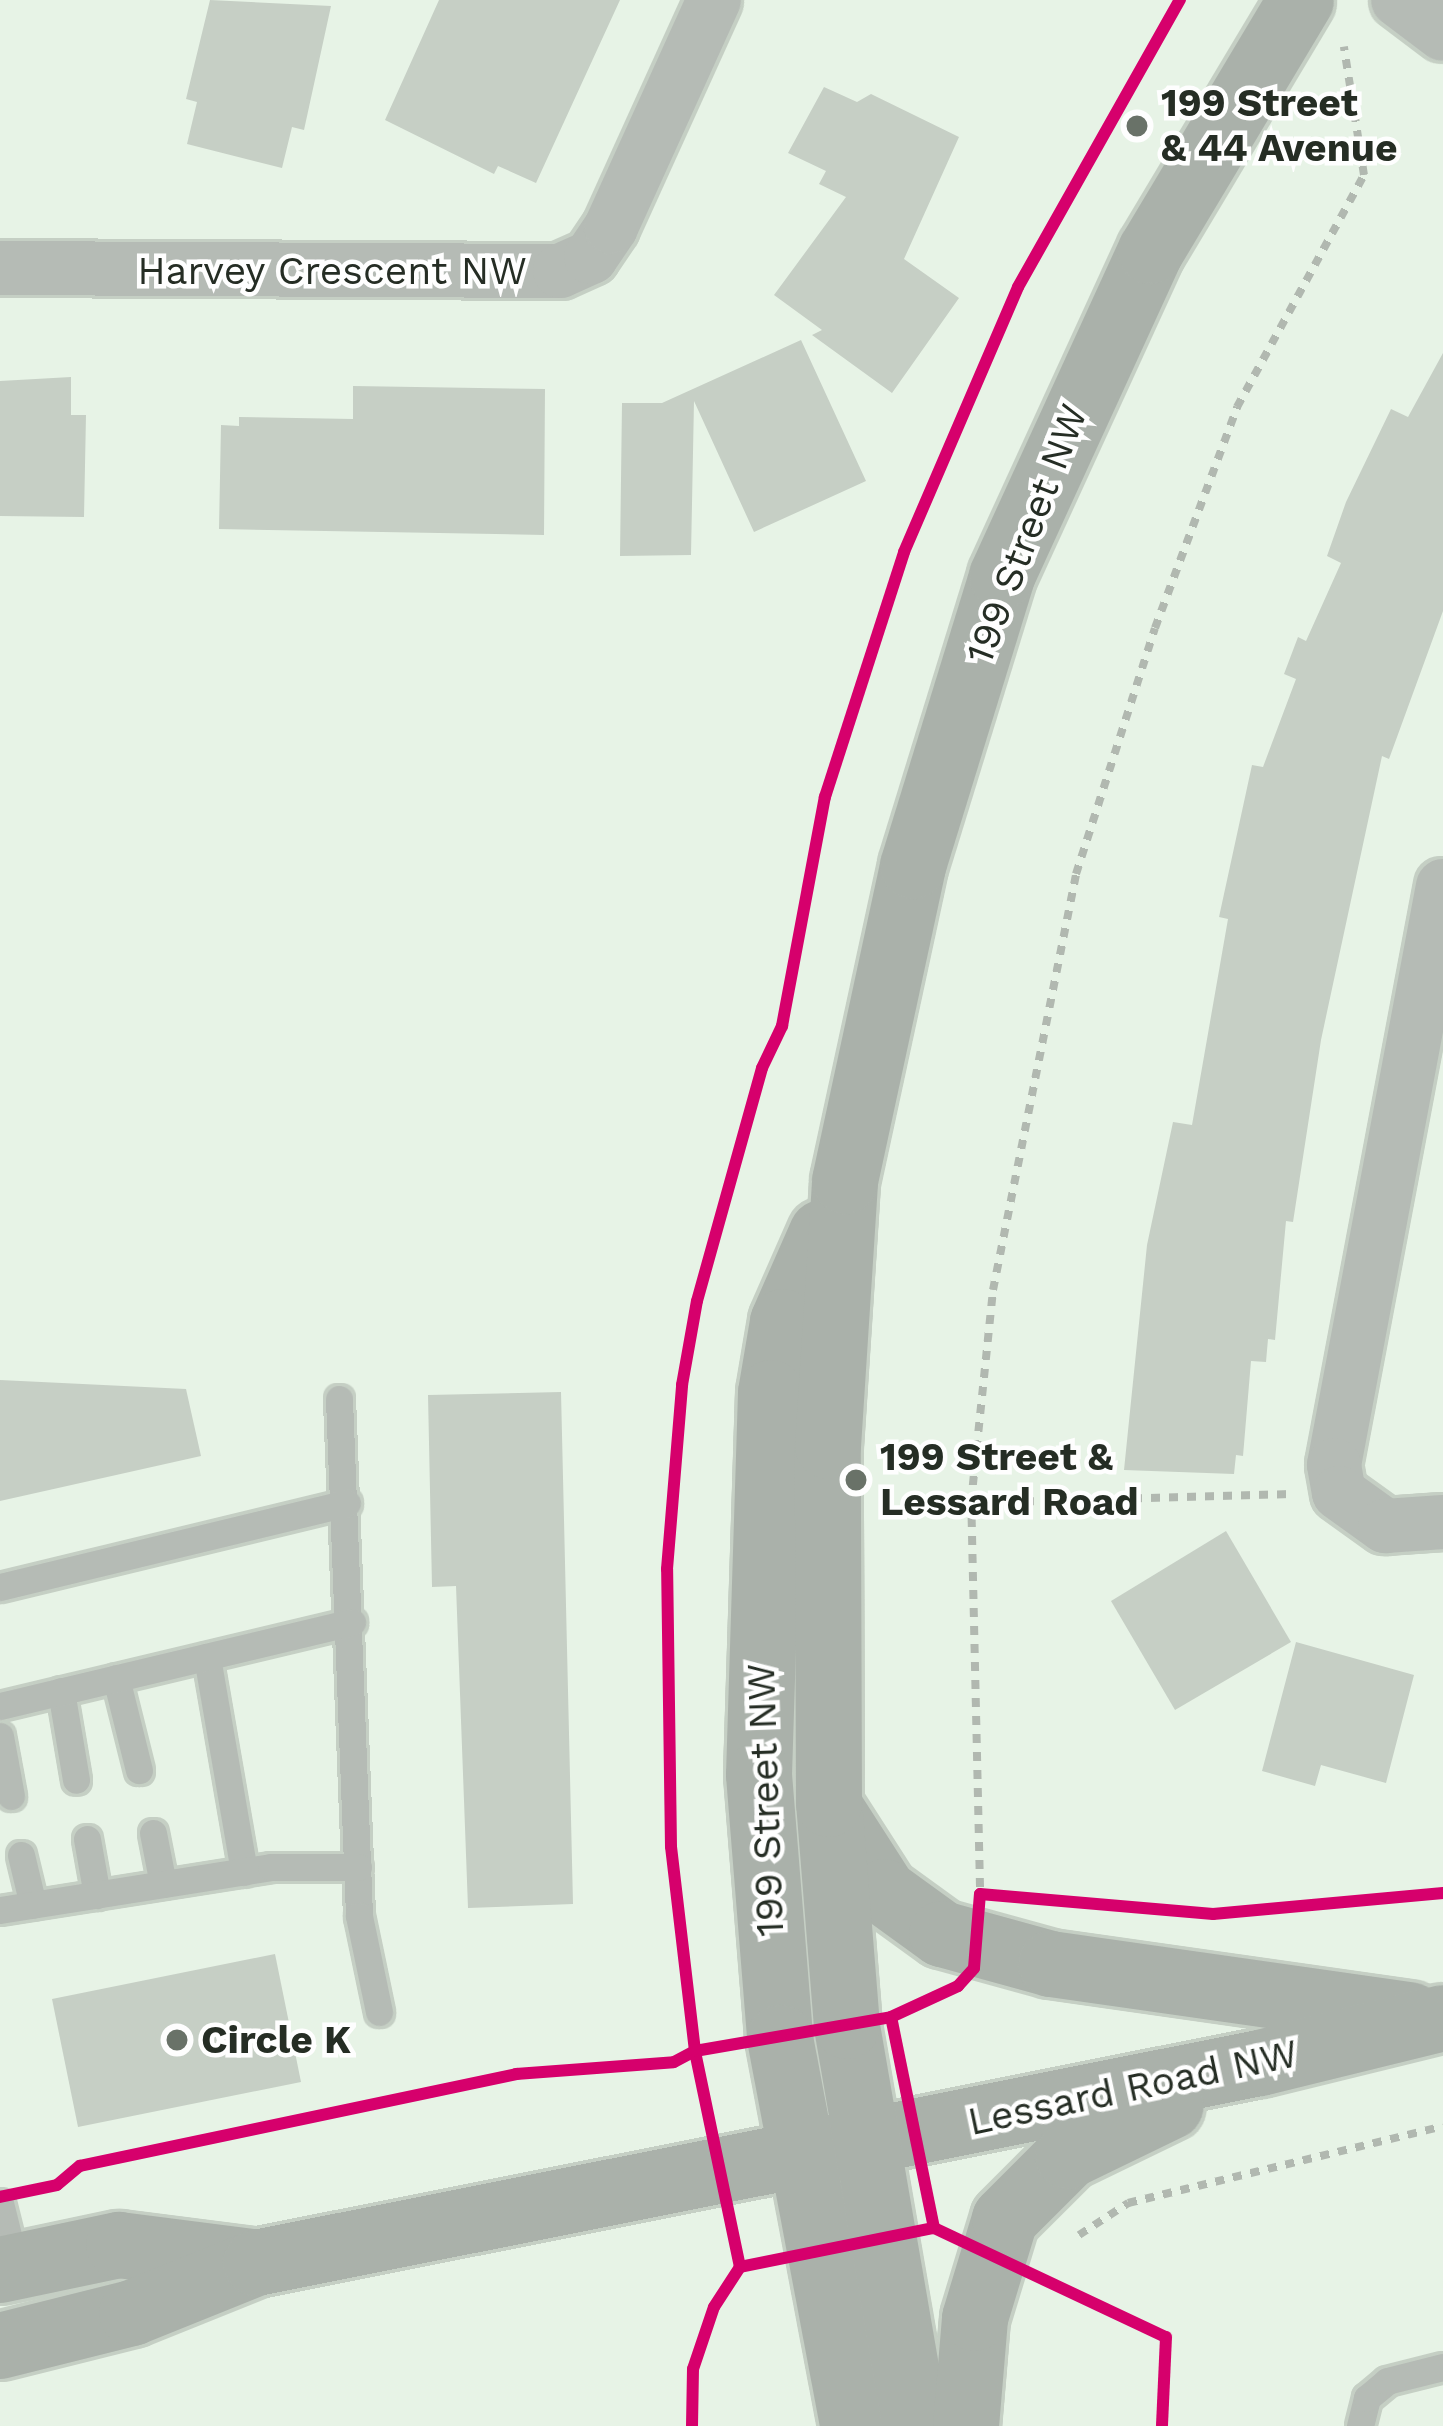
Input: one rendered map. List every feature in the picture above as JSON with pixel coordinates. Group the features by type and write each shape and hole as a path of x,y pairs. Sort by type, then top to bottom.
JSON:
{"main road":[{"name":"199 Street NW","path":"916,2426 865,2144 829,1804 828,1446 845,1180 914,866 1002,576 1150,251 1297,7"},
{"name":"199 Street NW","path":"845,1180 783,1322 771,1393 762,1840 780,2038 853,2426"},
{"path":"829,1804 884,1892 942,1934 987,1912 1103,1973 1440,2019"},
{"name":"Lessard Road NW","path":"0,2346 132,2313 256,2263 1260,2063 1440,2019"},
{"path":"966,2426 975,2318 1005,2218 1068,2156 1260,2063"},
{"name":"Lessard Road NW","path":"8,2268 119,2245 256,2263"}],"street":[{"name":"Harvey Crescent NW","path":"0,268 560,271 591,257 611,227 715,0"},
{"path":"1397,0 1443,34"},
{"path":"1443,886 1335,1439 1339,1493 1385,1526 1443,1522"}],"lane":[{"path":"338,1399 352,1622 358,1867 379,2012"},
{"path":"0,1587 346,1503"},
{"path":"0,1706 352,1622"},
{"path":"207,1657 244,1872"},
{"path":"116,1678 139,1770"},
{"path":"61,1691 76,1780"},
{"path":"0,1736 11,1796"},
{"path":"153,1833 164,1884"},
{"path":"87,1840 97,1894"},
{"path":"21,1855 33,1905"},
{"path":"0,1910 244,1872 358,1867"},
{"path":"0,2204 8,2268"},
{"path":"1360,2426 1367,2398 1387,2381 1443,2367"}],"path":[{"path":"987,1912 971,1503 993,1290 1076,874 1237,406 1364,176 1344,45 1297,7"},
{"path":"971,1503 1339,1493"},
{"path":"1072,2243 1128,2203 1443,2126"}],"building":[{"path":"210,0 331,6 304,130 292,127 282,168 187,144 197,102 186,99"},
{"path":"439,0 620,0 536,183 498,166 494,174 385,120"},
{"path":"824,87 857,102 871,94 959,137 904,259 959,298 892,393 812,335 822,330 774,295 846,197 819,184 826,171 788,153"},
{"path":"801,340 866,481 754,532 694,401 691,555 620,556 622,403 662,403"},
{"path":"1443,353 1443,611 1389,759 1382,756 1321,1040 1293,1222 1286,1221 1275,1340 1268,1339 1266,1362 1251,1361 1243,1456 1236,1455 1234,1474 1124,1470 1147,1245 1173,1122 1192,1125 1228,919 1219,917 1252,765 1263,767 1296,679 1284,674 1298,637 1306,641 1341,563 1327,556 1346,502 1391,409 1408,417"},
{"path":"71,377 71,415 86,415 84,517 0,516 0,381"},
{"path":"353,386 545,389 544,535 219,529 221,425 239,426 239,417 353,419"},
{"path":"0,1380 186,1389 201,1456 0,1501"},
{"path":"561,1392 573,1904 468,1908 456,1586 432,1587 428,1395"},
{"path":"1226,1531 1291,1642 1175,1710 1111,1601"},
{"path":"1296,1642 1414,1675 1386,1783 1321,1765 1315,1786 1262,1771"},
{"name":"Circle K","path":"275,1954 301,2082 78,2127 52,1999"}],"cycle path":[{"path":"740,2267 695,2051 671,1847 667,1569 682,1385 697,1301 762,1068 782,1026 825,797 904,552 1018,287 1180,0"},
{"path":"0,2197 57,2185 80,2166 516,2074 674,2062 695,2051 891,2017 958,1986 974,1968 980,1894 1213,1914 1443,1893"},
{"path":"692,2426 693,2369 714,2307 740,2267 934,2228 891,2017"},
{"path":"934,2228 1166,2337 1162,2426"}],"place":[{"name":"199 Street & 44 Avenue","path":"1137,126"},
{"name":"199 Street & Lessard Road","path":"856,1480"},
{"name":"Circle K","path":"177,2040"}]}
